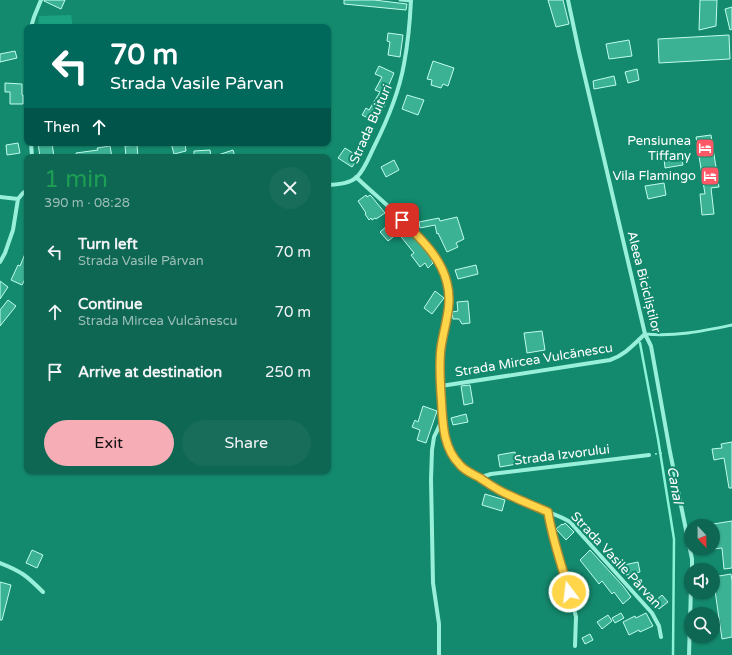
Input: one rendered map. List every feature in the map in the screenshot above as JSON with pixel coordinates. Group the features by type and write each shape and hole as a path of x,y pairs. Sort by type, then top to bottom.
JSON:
{"street":[{"path":"32,24 41,0"},
{"name":"Strada Buituri","path":"331,185 344,183 356,177 361,172 381,134 401,78 406,49 411,0"},
{"name":"Aleea Bicicliștilor","path":"568,0 645,334 651,346 654,357 670,452 692,563"},
{"name":"Strada Mircea Vulcănescu","path":"356,177 386,204 422,241 436,258 444,273 450,298 440,356 442,420 446,440 455,460 467,471 478,478"},
{"path":"0,262 5,253 13,230 18,199 24,192"},
{"path":"0,197 18,199"},
{"name":"Strada Mircea Vulcănescu","path":"441,386 610,360 619,357 645,334"},
{"path":"439,655 440,624 433,583 431,479 434,438 442,420"},
{"name":"Strada Izvorului","path":"478,478 492,474 649,455"},
{"name":"Strada Vasile Pârvan","path":"478,478 508,495 548,512 562,516 570,522 625,581 652,613 659,626 661,637"},
{"path":"548,512 550,528 560,556 576,617 575,646"},
{"path":"0,563 16,569 26,575 43,592"},
{"path":"689,655 691,599"}],"lane":[{"path":"400,0 411,0"},
{"path":"645,334 659,335 687,333 732,325"}],"path":[{"path":"649,455 670,452"}],"green space":[{"path":"71,15 72,24 38,24 39,16"}],"building":[{"path":"44,0 65,0 61,9"},
{"path":"344,0 374,0 407,4 406,10 344,4"},
{"path":"548,0 563,0 569,24 556,27"},
{"path":"700,0 717,0 716,26 699,30"},
{"path":"732,7 732,29 730,30 725,9"},
{"path":"388,33 403,35 400,57 388,55 390,42 387,41"},
{"path":"729,35 730,59 659,63 658,39"},
{"path":"629,40 632,56 609,59 606,44"},
{"path":"15,51 17,58 0,62 0,54"},
{"path":"433,61 454,68 448,86 443,84 441,88 431,85 432,80 427,79"},
{"path":"379,66 394,73 388,87 391,89 376,122 362,115 366,108 369,110 380,92 375,90 382,77 375,74"},
{"path":"637,69 639,80 628,83 625,72"},
{"path":"614,76 616,85 594,89 593,81"},
{"path":"5,83 22,84 23,104 10,104 10,92 5,92"},
{"path":"407,95 424,100 418,115 402,109"},
{"path":"711,135 719,187 711,188 714,214 702,215 700,194 705,194 696,137"},
{"path":"18,143 20,153 7,155 6,145"},
{"path":"38,146 52,146 54,154 40,154"},
{"path":"110,146 111,154 76,154 98,150 97,148"},
{"path":"125,146 137,146 138,154 126,154"},
{"path":"172,146 185,146 186,151 174,154"},
{"path":"345,148 359,157 352,167 338,158"},
{"path":"210,150 211,154 194,154 194,151"},
{"path":"233,150 234,154 221,154"},
{"path":"681,156 683,165 665,168 664,158"},
{"path":"394,160 399,170 386,177 381,167"},
{"path":"664,183 666,195 648,199 645,186"},
{"path":"366,195 367,197 370,195 385,213 376,219 375,218 372,220 371,218 369,220 358,201"},
{"path":"457,217 464,239 456,243 458,247 447,252 438,233 437,234 435,225 420,228 419,222 439,218 440,221"},
{"path":"395,219 410,237 412,234 429,254 433,263 428,268 425,263 420,267 411,255 414,253 398,233 388,241 380,232"},
{"path":"24,256 24,281 22,285 11,280 18,265 20,266"},
{"path":"476,265 478,274 458,279 455,270"},
{"path":"0,281 8,287 0,299"},
{"path":"435,291 444,298 432,314 424,308"},
{"path":"8,300 16,306 0,326 0,310"},
{"path":"468,301 470,323 462,324 459,319 453,319 452,312 458,311 457,302"},
{"path":"542,331 545,350 527,353 524,333"},
{"path":"470,385 473,403 464,405 461,386"},
{"path":"423,406 437,411 426,443 417,440 420,430 412,427 415,420 418,422"},
{"path":"466,414 468,422 453,425 451,418"},
{"path":"732,442 732,488 729,488 724,458 714,460 712,449 722,448 721,444"},
{"path":"515,452 517,464 500,467 498,455"},
{"path":"485,494 505,500 502,511 482,505"},
{"path":"732,521 732,568 724,569 722,548 720,548 720,523"},
{"path":"565,523 574,532 566,540 556,529"},
{"path":"32,550 43,555 37,568 26,563"},
{"path":"590,550 623,586 631,597 623,604 614,592 612,594 602,581 599,584 580,560"},
{"path":"638,562 640,572 626,575 624,565"},
{"path":"731,574 732,581 732,637 722,639 720,607 717,607 716,599 720,599 720,576"},
{"path":"0,582 11,585 2,620 0,620"},
{"path":"662,595 668,602 659,609 654,602"},
{"path":"621,613 624,618 615,623 612,618"},
{"path":"646,613 653,626 629,635 623,622 635,616 636,618"},
{"path":"608,615 612,621 602,629 597,622"},
{"path":"590,634 593,640 585,644 582,638"}],"waterway":[{"name":"Canal","path":"640,343 658,439 674,539 673,655"}],"place":[{"name":"Pensiunea Tiffany","path":"705,148"},
{"name":"Vila Flamingo","path":"710,176"}],"route":[{"path":"402,220 436,258 444,273 449,290 449,306 441,346 439,366 442,420 450,451 460,466 467,471 508,495 548,512 550,528 560,556 569,592"}]}
